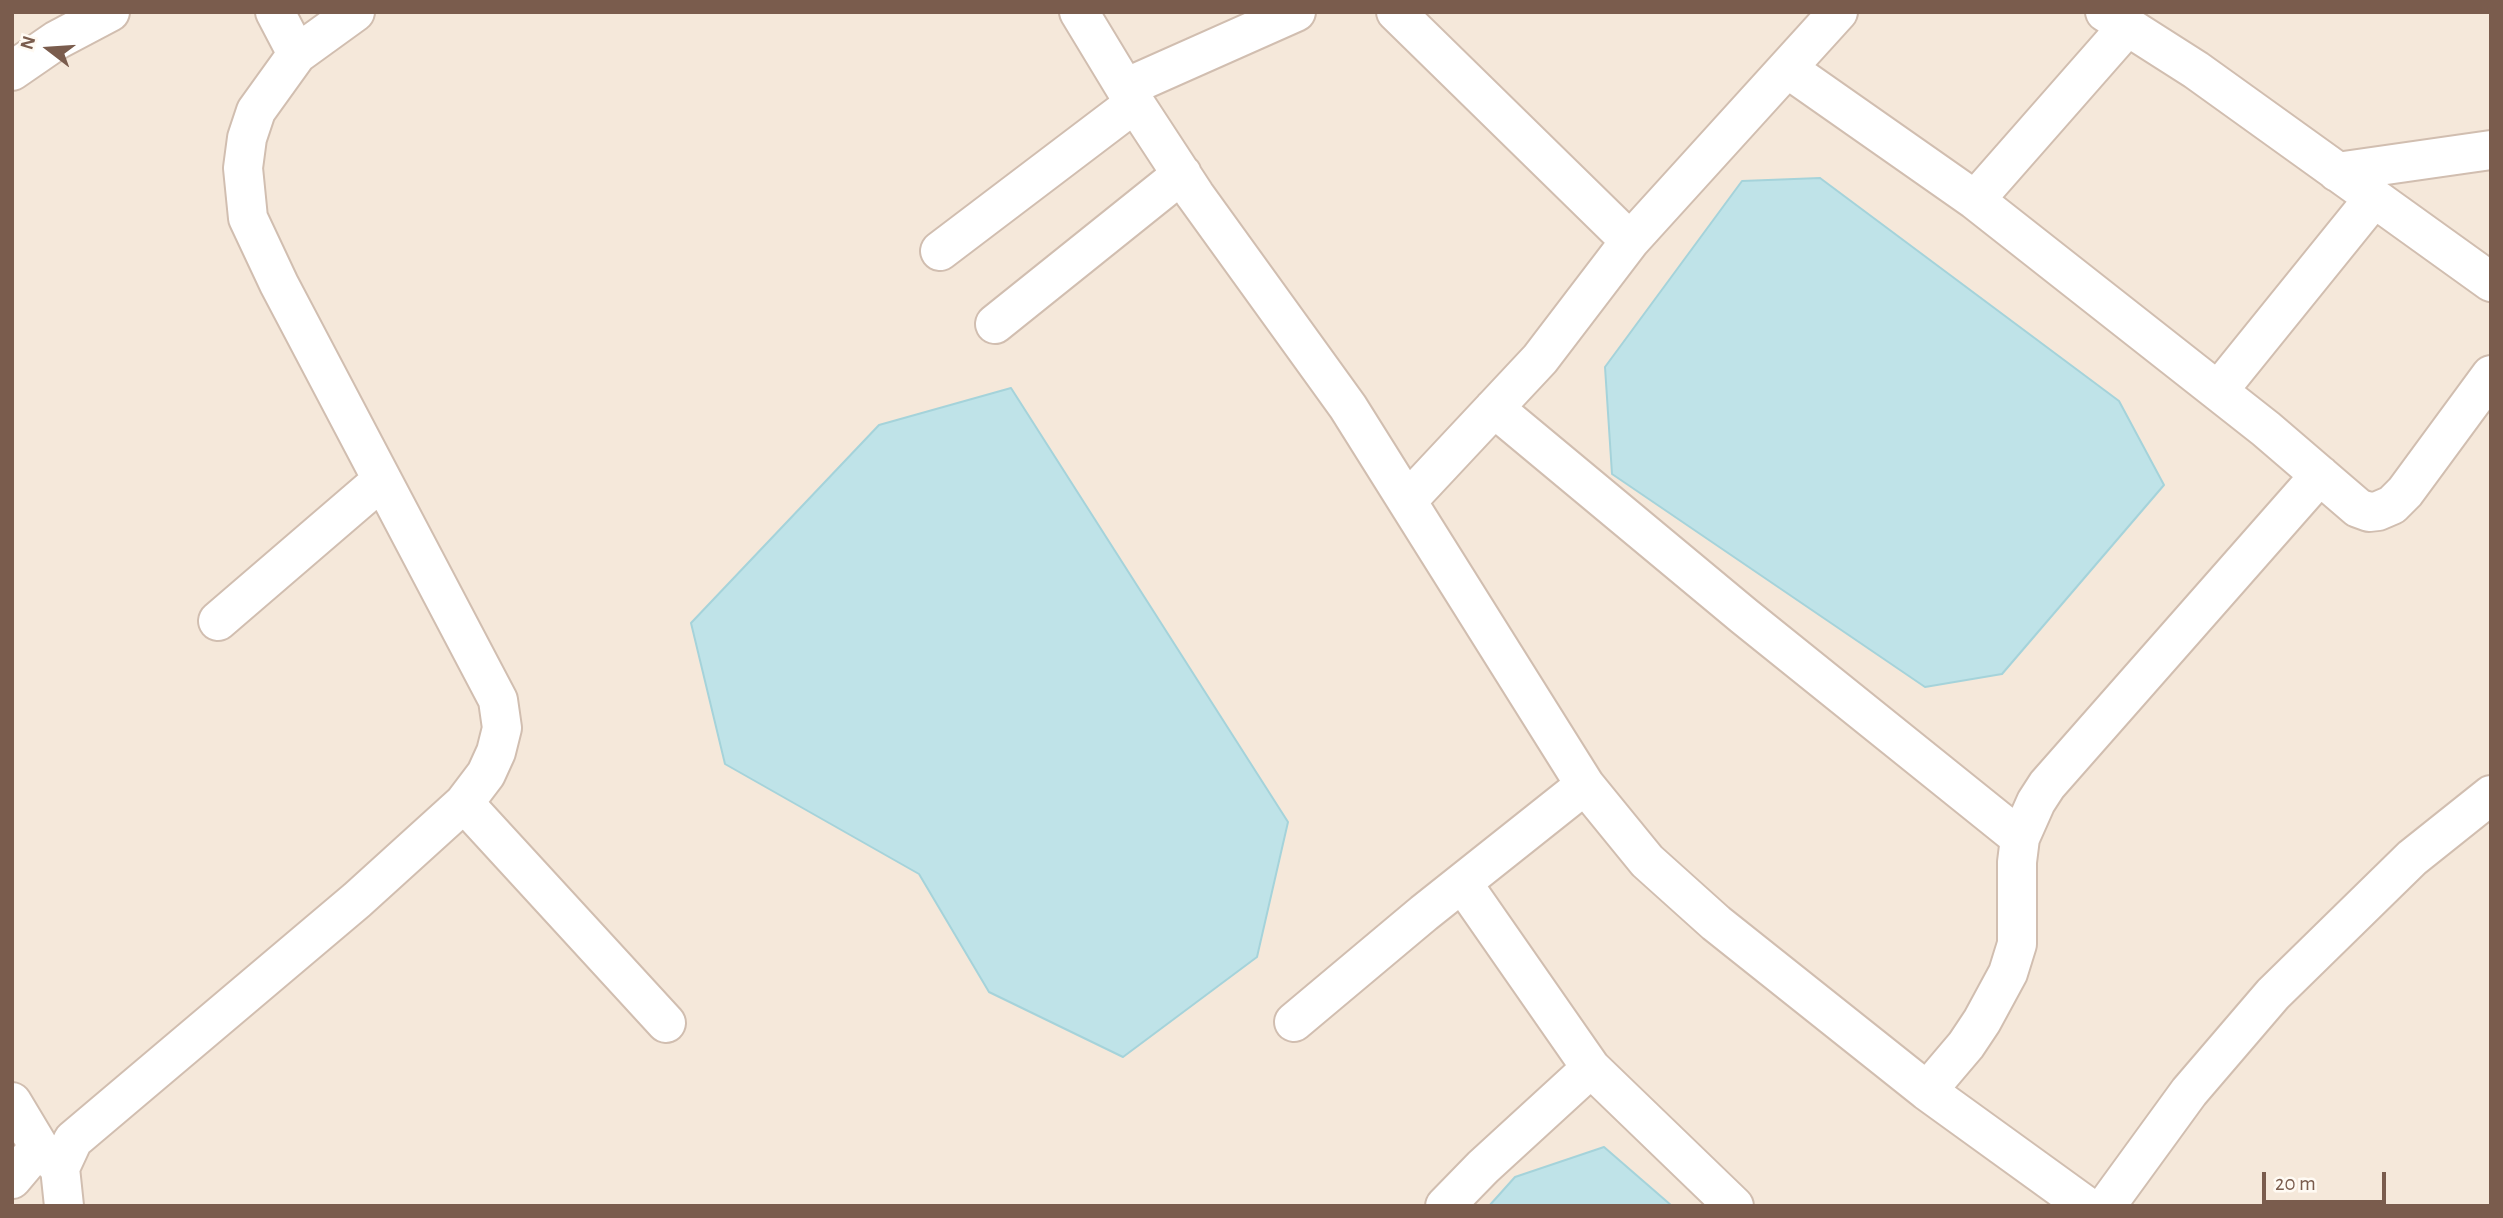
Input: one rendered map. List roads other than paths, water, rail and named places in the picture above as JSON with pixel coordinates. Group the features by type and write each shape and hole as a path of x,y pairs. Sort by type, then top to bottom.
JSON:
{"street":[{"path":"12,71 57,40 110,12"},
{"path":"275,12 297,54"},
{"path":"12,1179 73,1140 357,900 464,803 486,774 496,752 502,728 498,700 279,284 248,218 243,167 247,138 256,111 297,54 355,12"},
{"path":"1079,12 1182,174 1348,407 1585,785 1647,861 1706,914 1927,1091 2086,1206"},
{"path":"940,251 1130,95 1296,12"},
{"path":"1408,500 1540,359 1630,241 1838,12"},
{"path":"1404,15 1630,241"},
{"path":"1975,200 2116,20 2196,70 2491,282"},
{"path":"1787,69 1975,200 2218,391 2358,508 2369,512 2378,511 2392,505 2405,492 2491,374"},
{"path":"2337,172 2491,150"},
{"path":"995,324 1182,174"},
{"path":"2218,391 2374,198"},
{"path":"1494,408 1744,616 2021,838"},
{"path":"1927,1091 1966,1045 2008,973 2017,944 2017,862 2021,838 2036,802 2047,785 2320,475"},
{"path":"218,621 382,480"},
{"path":"1294,1022 1585,785"},
{"path":"2106,1206 2189,1092 2273,994 2402,867 2491,794"},
{"path":"464,803 666,1023"},
{"path":"1462,884 1591,1068 1734,1206"},
{"path":"1445,1206 1483,1167 1591,1068"},
{"path":"12,1102 49,1157 64,1206"}],"water":[{"path":"1820,178 2119,401 2164,485 2002,674 1925,687 1612,474 1605,367 1742,181"},
{"path":"1011,388 1288,822 1257,957 1123,1057 989,992 919,874 725,764 691,623 879,425"},
{"path":"1604,1147 1672,1206 1489,1206 1515,1177"}]}
